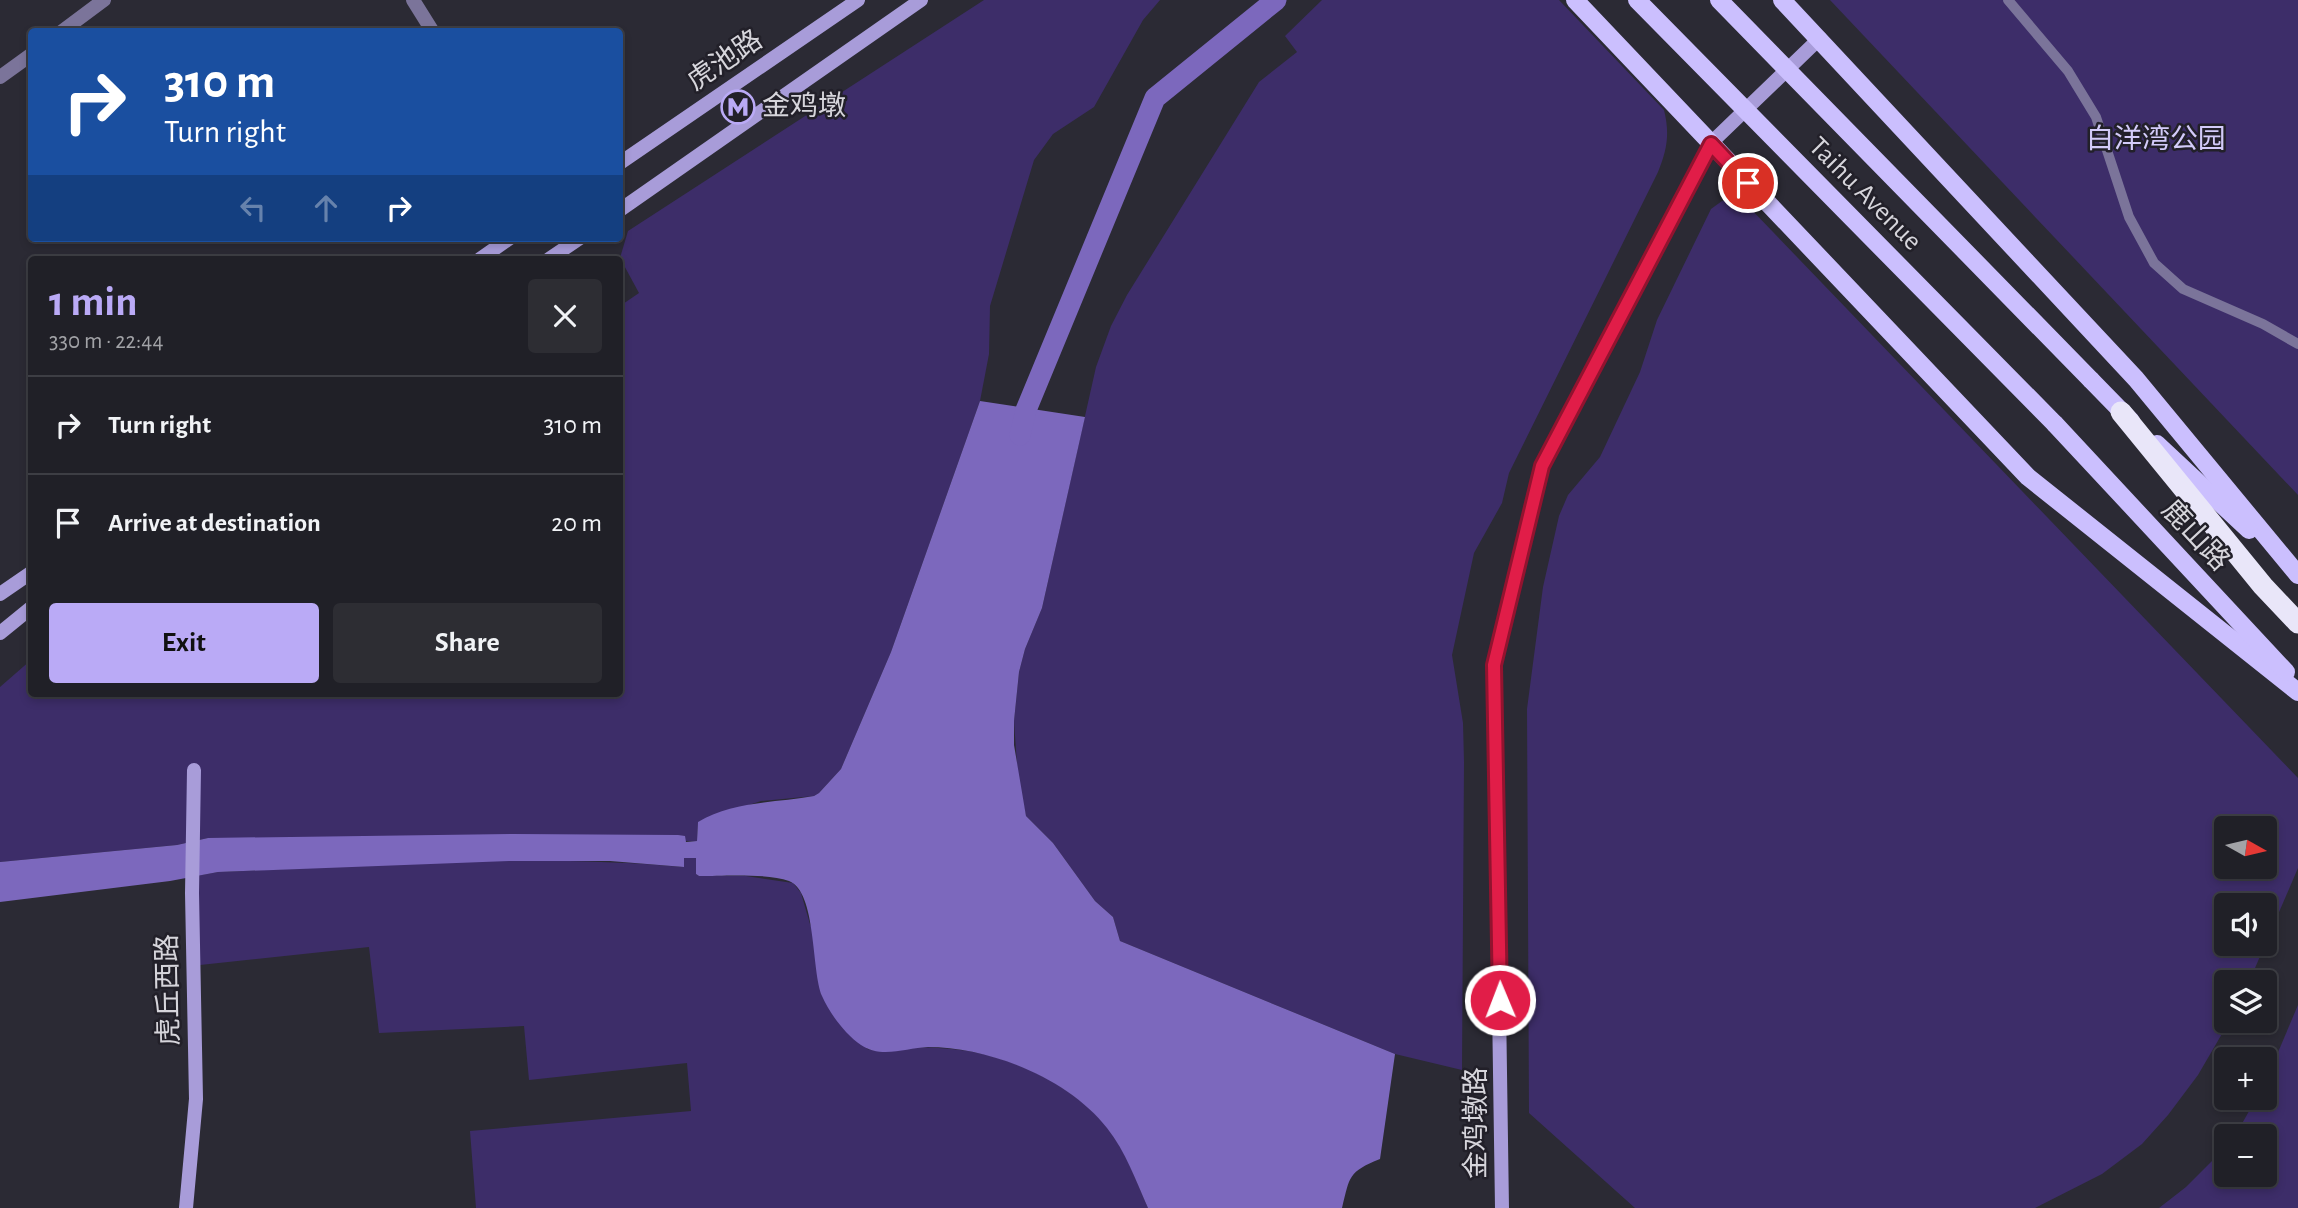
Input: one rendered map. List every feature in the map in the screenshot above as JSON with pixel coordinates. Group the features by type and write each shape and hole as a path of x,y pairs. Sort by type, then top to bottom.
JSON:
{"highway":[{"path":"2121,412 2263,586 2298,623"}],"main road":[{"path":"1574,0 2028,477 2298,692"},
{"name":"Taihu Avenue","path":"1637,0 2055,424"},
{"name":"Taihu Avenue","path":"1719,0 2091,380"},
{"path":"1782,0 2136,379 2298,575"},
{"name":"鹿山路","path":"2091,380 2121,412 2298,575"},
{"name":"鹿山路","path":"2055,424 2298,685"}],"street":[{"path":"66,28 104,0"},
{"path":"413,0 430,28"},
{"name":"虎池路","path":"623,161 858,0"},
{"path":"623,208 921,0"},
{"name":"金鸡墩路","path":"1502,1208 1494,665 1542,466 1711,144 1820,38"},
{"path":"0,78 28,57"},
{"path":"484,256 504,242"},
{"path":"553,256 571,242"},
{"path":"0,594 28,575"},
{"path":"0,633 28,610"},
{"name":"虎丘西路","path":"186,1208 196,1099 192,893 194,770"}],"lane":[{"path":"2008,0 2068,71 2096,117 2129,217 2154,263 2183,289 2263,324 2298,344"}],"green space":[{"path":"984,0 1160,0 1143,20 1094,107 1053,134 1034,160 990,306 989,354 980,401 891,652 841,769 819,793 814,796 761,801 698,822 697,841 208,838 177,845 0,862 0,687 28,663 28,697 623,697 623,304 639,293 623,264 623,256 621,256 628,231"},
{"path":"1322,0 1559,0 1664,110 1666,119 1667,142 1658,172 1509,473 1502,503 1474,553 1452,655 1463,723 1464,762 1462,1070 1395,1054 1120,941 1113,917 1095,901 1053,843 1026,816 1018,779 1014,721 1019,672 1025,649 1042,608 1096,367 1111,326 1127,295 1259,82 1297,52 1285,36"},
{"name":"白洋湾公园","path":"1830,0 2298,0 2298,495"},
{"path":"1722,201 1736,201 1747,205 2298,778 2298,868 2277,917 2277,893 2214,893 2214,956 2260,956 2254,970 2214,970 2214,1033 2222,1033 2198,1075 2142,1144 2102,1174 2035,1208 1635,1208 1529,1113 1527,709 1543,587 1559,516 1568,495 1600,457 1640,372 1657,320 1711,209"},
{"path":"684,858 696,858 696,874 699,876 746,876 793,883 801,893 810,924 867,1049 885,1051 928,1048 973,1052 1016,1064 1057,1084 1092,1111 1114,1136 1148,1208 476,1208 470,1131 691,1111 687,1063 529,1080 524,1026 379,1033 369,947 200,965 196,876 218,872 509,861 683,867"},
{"path":"2298,1005 2298,1208 2159,1208 2186,1187 2214,1159 2214,1187 2277,1187 2277,1124 2242,1124 2250,1110 2277,1110 2277,1055"}],"shaded area":[{"path":"980,401 1085,417 1042,608 1025,649 1019,672 1014,745 1026,816 1053,843 1095,901 1113,917 1120,941 1395,1054 1380,1159 1352,1176 1342,1208 1148,1208 1114,1137 1091,1110 1050,1081 1002,1060 952,1048 928,1047 885,1052 861,1045 838,1023 822,996 809,915 798,888 780,878 699,876 696,874 696,858 684,858 684,867 610,861 509,861 218,872 170,881 0,902 0,862 177,845 208,838 678,835 685,836 686,842 697,841 698,822 711,815 740,806 814,796 841,769 891,652"}],"waterway":[{"path":"1020,435 1026,410 1155,98 1276,0"}],"place":[{"name":"金鸡墩","path":"738,107"}],"route":[{"path":"1500,1000 1494,665 1542,466 1711,144 1748,183"}]}
